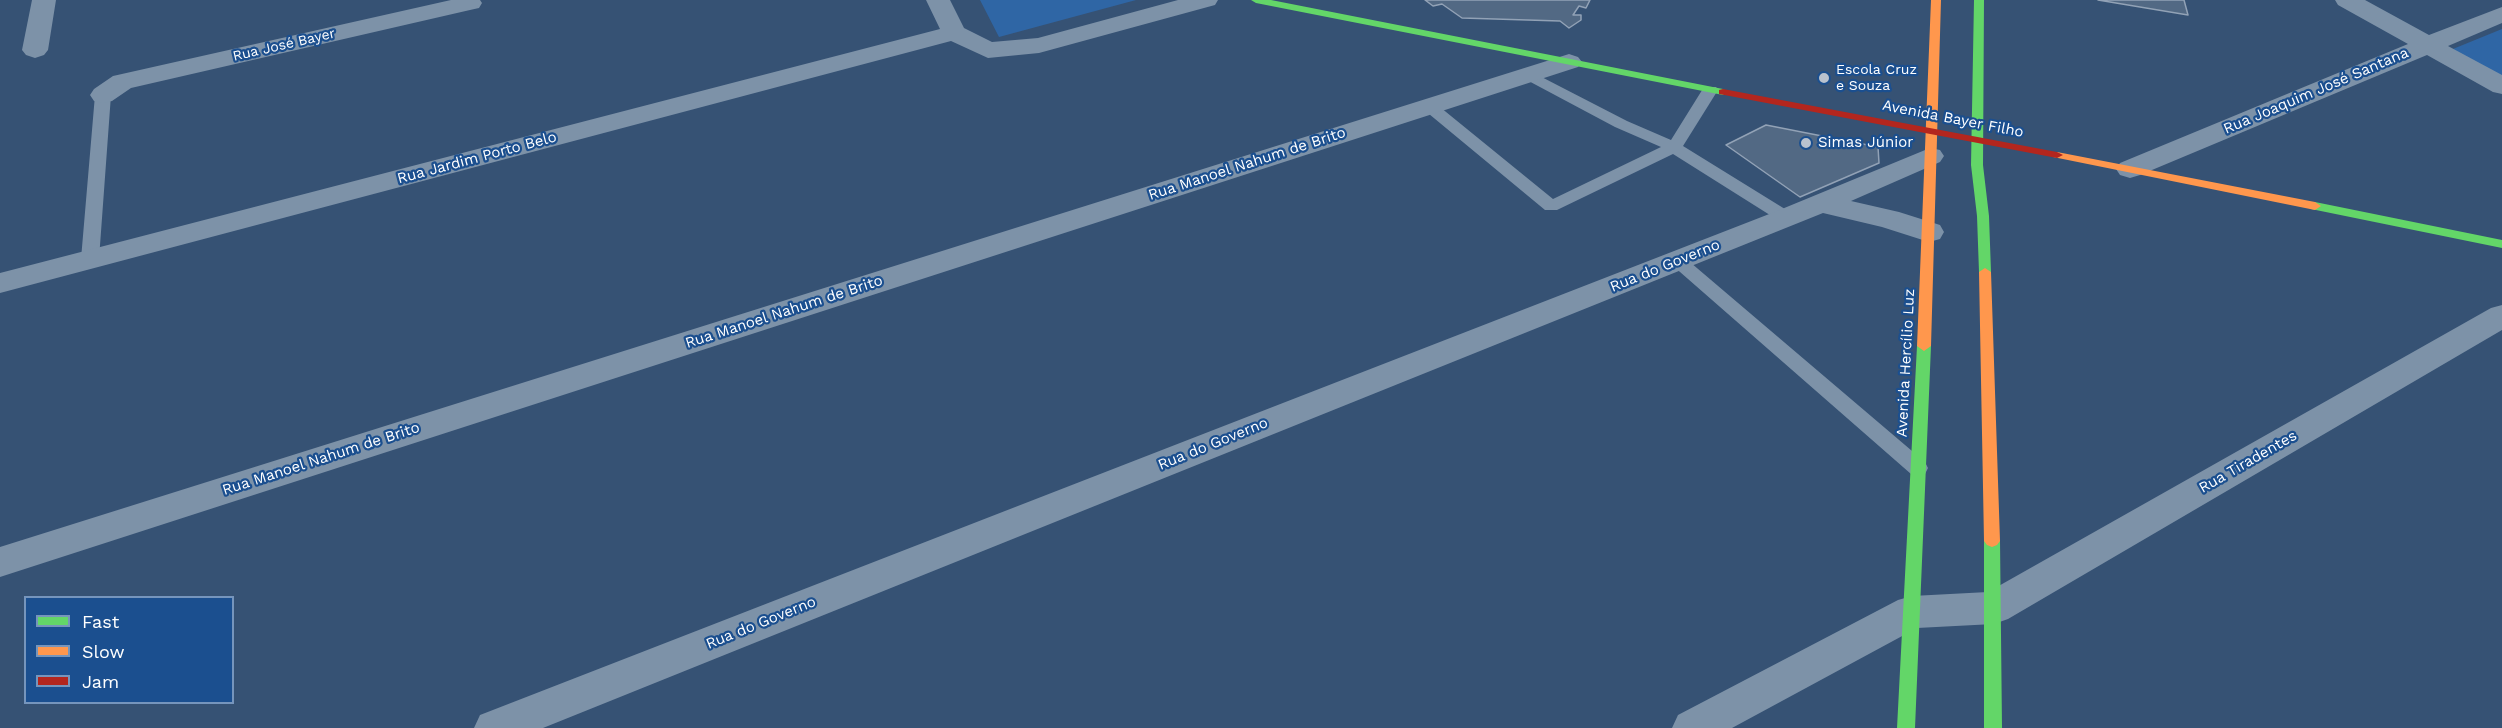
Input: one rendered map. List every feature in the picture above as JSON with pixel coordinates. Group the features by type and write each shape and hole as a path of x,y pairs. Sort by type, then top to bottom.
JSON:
{"street":[{"path":"35,50 44,0"},
{"path":"938,0 954,33 988,50 1039,45 1206,0"},
{"name":"Avenida Bayer Filho","path":"1256,0 1710,90 1930,144 1977,141 2130,169 2502,244"},
{"name":"Avenida Hercílio Luz","path":"1906,728 1929,232 1936,0"},
{"path":"1979,0 1977,141 1983,216 1994,608 1993,728"},
{"path":"2347,0 2502,86"},
{"name":"Rua José Bayer","path":"103,95 122,82 470,3"},
{"name":"Rua Joaquim José Santana","path":"2130,169 2502,14"},
{"name":"Rua Jardim Porto Belo","path":"0,283 954,33"},
{"name":"Rua Manoel Nahum de Brito","path":"0,562 1569,62"},
{"name":"Rua do Governo","path":"495,728 1823,204 1930,144"},
{"path":"1823,204 1889,219 1929,232"},
{"name":"Rua Tiradentes","path":"1994,608 2496,324"},
{"path":"1693,728 1912,612 1994,608"}],"lane":[{"path":"1528,75 1621,124 1674,147 1787,218"},
{"path":"1429,106 1551,206 1674,147 1710,90"},
{"path":"90,259 103,95"},
{"path":"1678,261 1918,468"}],"shaded area":[{"path":"980,0 1136,0 999,37"},
{"path":"2502,29 2502,79 2448,51"}],"building":[{"path":"1425,0 1590,0 1586,8 1579,6 1573,15 1581,15 1581,20 1569,28 1560,21 1462,18 1442,4 1433,6"},
{"path":"2098,0 2184,0 2188,15"},
{"path":"1766,125 1878,147 1879,163 1800,197 1726,145"}],"traffic: fast":[{"path":"1256,0 1723,92"},
{"path":"1979,0 1977,165 1983,216 1985,272"},
{"path":"2315,206 2502,244"},
{"path":"1906,728 1924,346"},
{"path":"1992,541 1993,728"}],"traffic: slow":[{"path":"1924,346 1936,0"},
{"path":"2057,155 2315,206"},
{"path":"1985,272 1992,541"}],"traffic: jam":[{"path":"1723,92 2057,155"}],"place":[{"name":"Escola Cruz e Souza","path":"1824,78"},
{"name":"Simas Júnior","path":"1806,143"}]}
